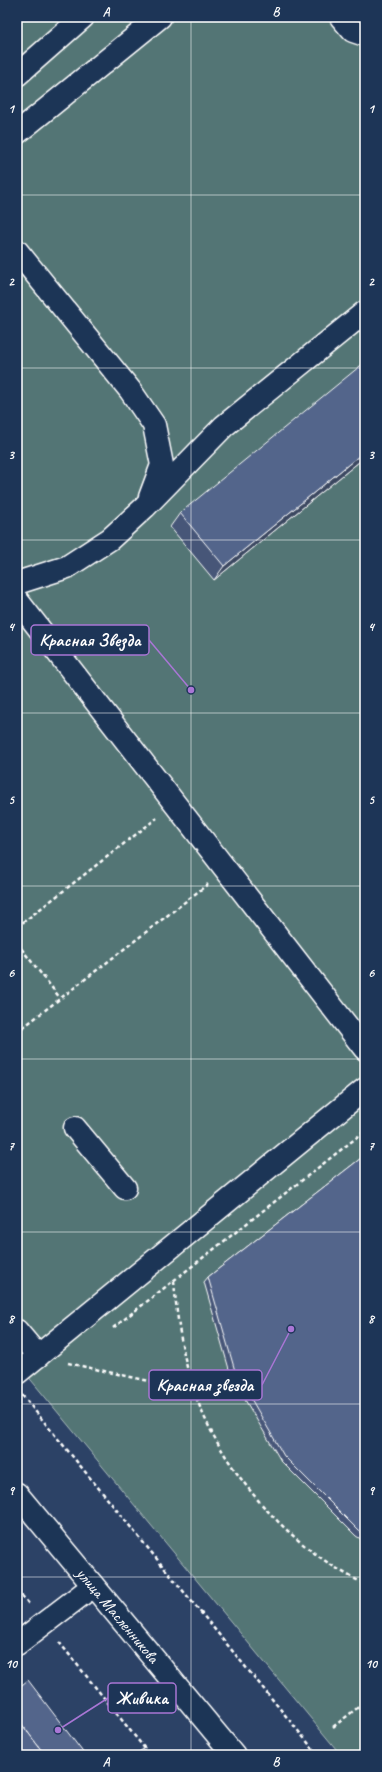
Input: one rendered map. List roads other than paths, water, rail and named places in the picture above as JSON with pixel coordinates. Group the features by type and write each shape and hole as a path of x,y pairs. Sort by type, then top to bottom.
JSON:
{"main road":[{"path":"17,74 83,17"},
{"path":"17,132 160,17"},
{"path":"341,17 353,31 365,35"},
{"path":"17,251 130,390 154,425 162,465 146,507"},
{"path":"17,583 67,567 110,539 146,507 224,426 365,312"},
{"path":"17,600 365,1049"},
{"path":"17,1373 365,1089"},
{"path":"75,1128 125,1188"},
{"path":"17,1331 38,1356"},
{"name":"улица Масленникова","path":"17,1494 234,1755"},
{"path":"17,1644 93,1586"}],"place":[{"name":"Красная Звезда","path":"191,690"},
{"name":"Красная звезда","path":"291,1329"},
{"name":"Живика","path":"58,1730"}]}
